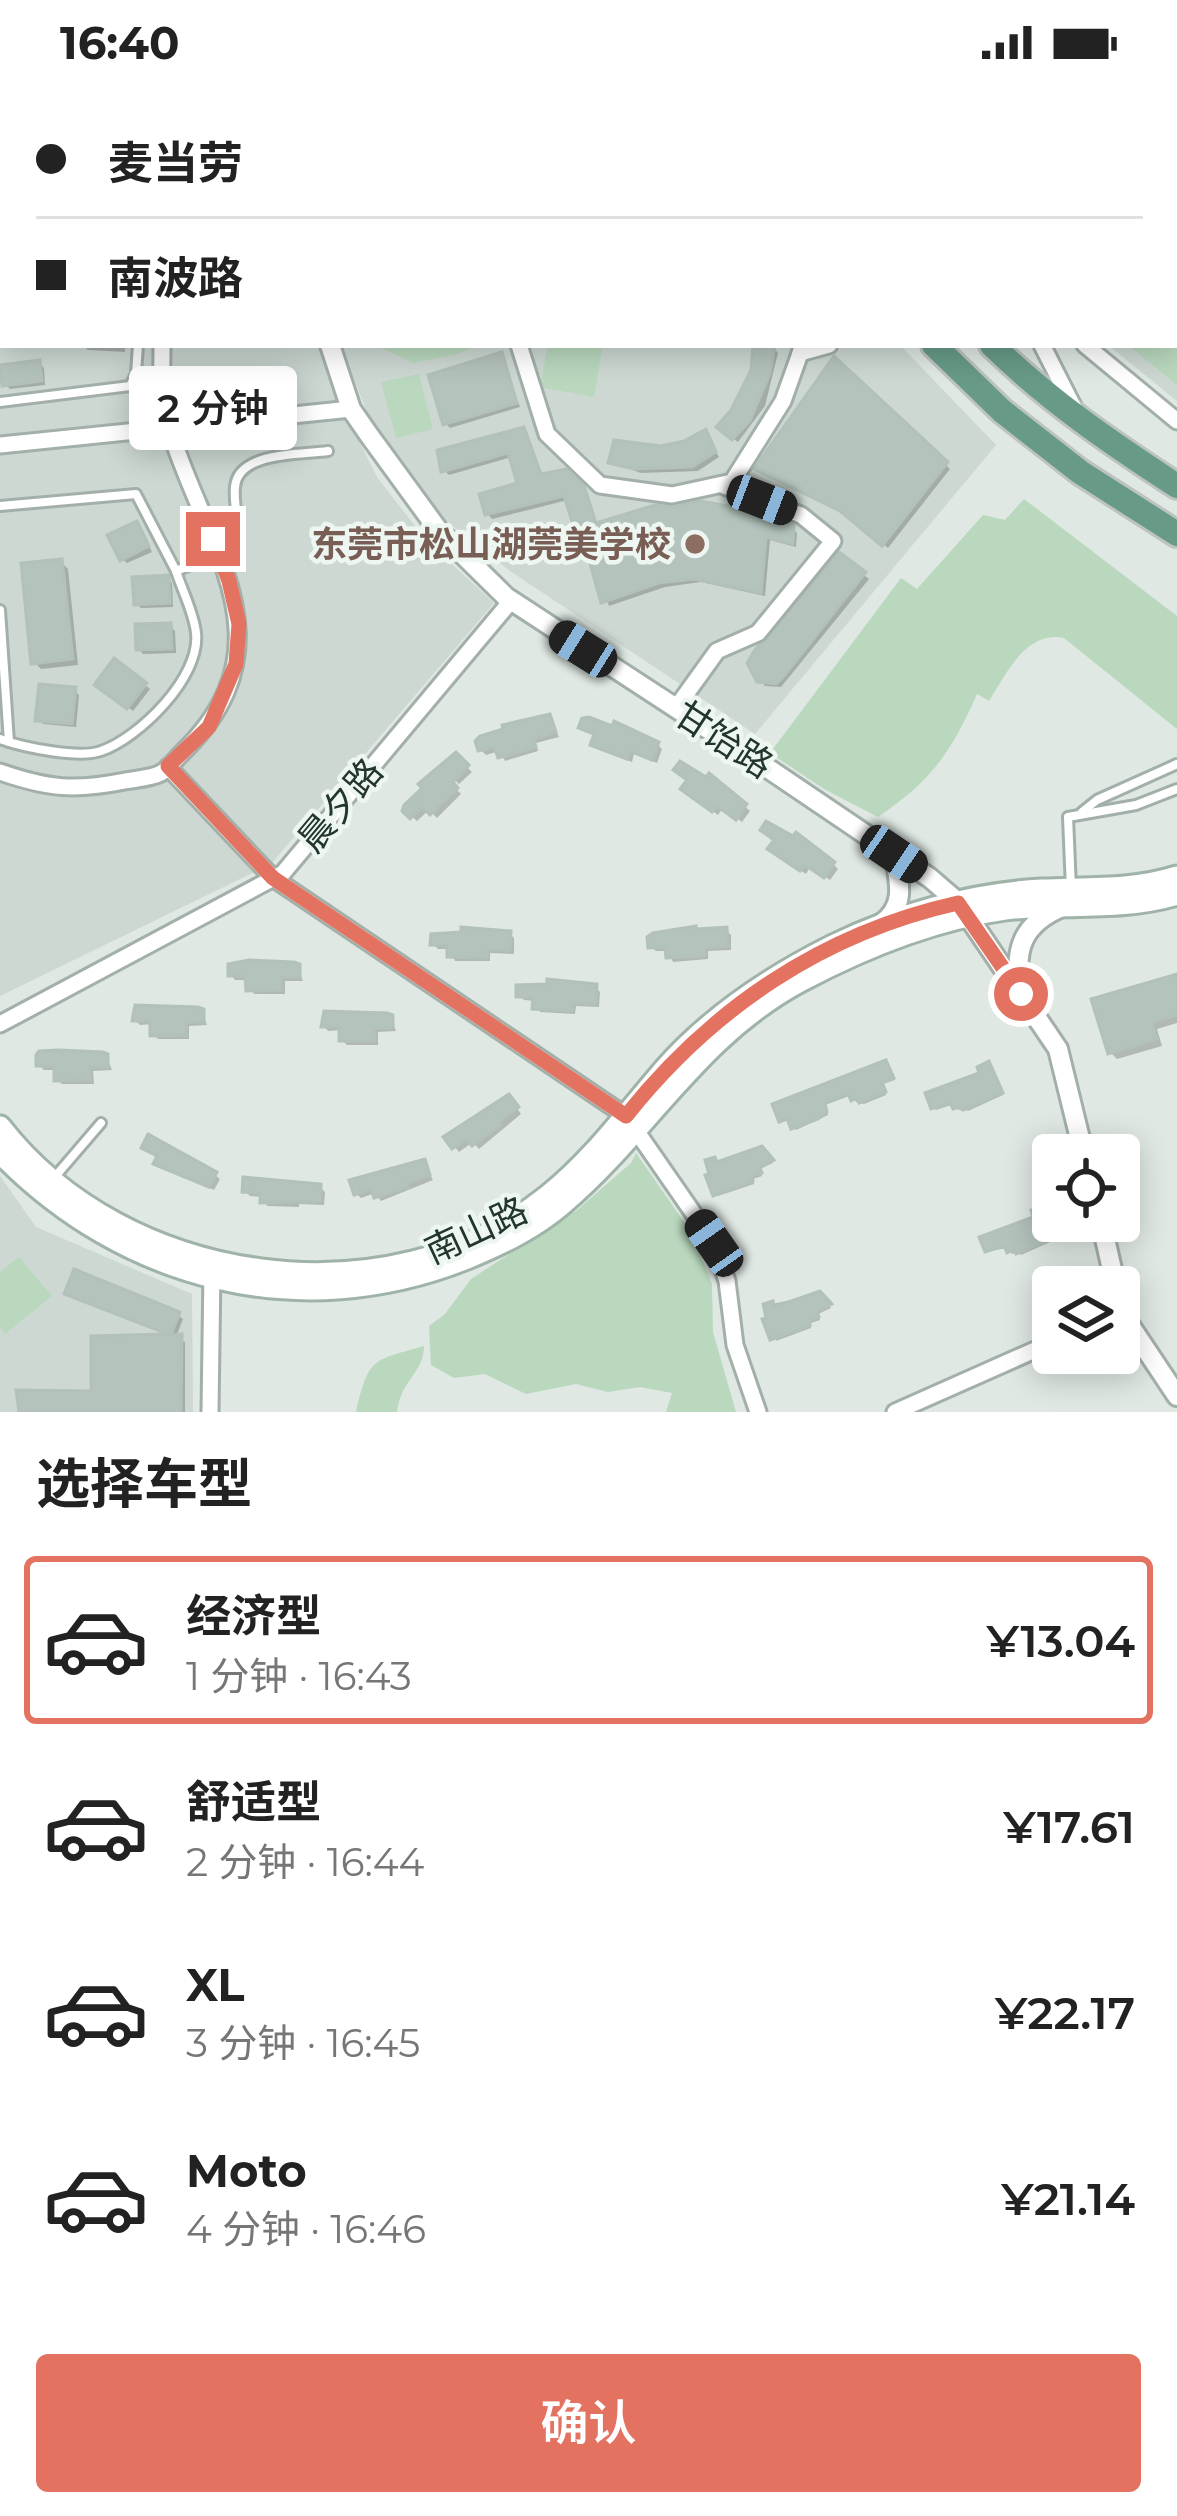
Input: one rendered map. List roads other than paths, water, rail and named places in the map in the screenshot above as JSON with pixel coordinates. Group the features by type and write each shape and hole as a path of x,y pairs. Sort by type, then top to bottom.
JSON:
{"main road":[{"path":"937,348 1017,424 1080,472 1177,534"},
{"path":"995,348 1079,420 1177,486"},
{"name":"南山路","path":"0,1152 47,1198 115,1241 279,1288 384,1282 445,1267 531,1228 588,1182 668,1066 747,995 801,963 878,927 964,910 1002,910 1177,877"},
{"name":"南山路","path":"1068,898 1127,905 1177,894"},
{"name":"南山路","path":"631,1123 714,1043 775,997 842,959 964,910"},
{"name":"南山路","path":"0,1127 52,1180 122,1227 213,1269"}],"street":[{"path":"0,772 80,790 161,774 209,727 236,664 239,624 216,546 169,428 162,396 162,348"},
{"name":"甘饴路","path":"331,348 351,409 440,531 511,601 894,854 964,910 1058,1049 1079,1134"},
{"path":"520,348 547,434 600,485 672,495 732,482 783,401 801,349"},
{"path":"1043,348 1079,420"},
{"path":"1089,348 1177,421"},
{"path":"0,446 351,409"},
{"path":"676,708 717,651 758,633 833,541 801,515 724,486"},
{"name":"晨夕路","path":"0,1024 283,873 511,601"},
{"path":"168,766 273,878 631,1123 714,1243 728,1281 735,1346 758,1412"},
{"path":"878,927 895,915 901,896 894,854"},
{"path":"1021,994 1019,946 1029,926 1068,898"},
{"path":"210,1412 213,1269"},
{"path":"1140,1339 1177,1396"},
{"path":"895,1412 1032,1351"}],"lane":[{"path":"0,402 130,386 138,348"},
{"path":"176,571 231,534 238,522 235,486 241,471 256,461 328,451"},
{"path":"0,506 136,494 176,571 197,636 183,682 145,724 98,753 26,748 5,740 0,610"},
{"path":"1079,814 1097,800 1177,764"},
{"path":"1068,898 1067,817 1136,805 1177,789"},
{"path":"52,1180 101,1124"}],"place":[{"name":"东莞市松山湖莞美学校","path":"695,544"}]}
